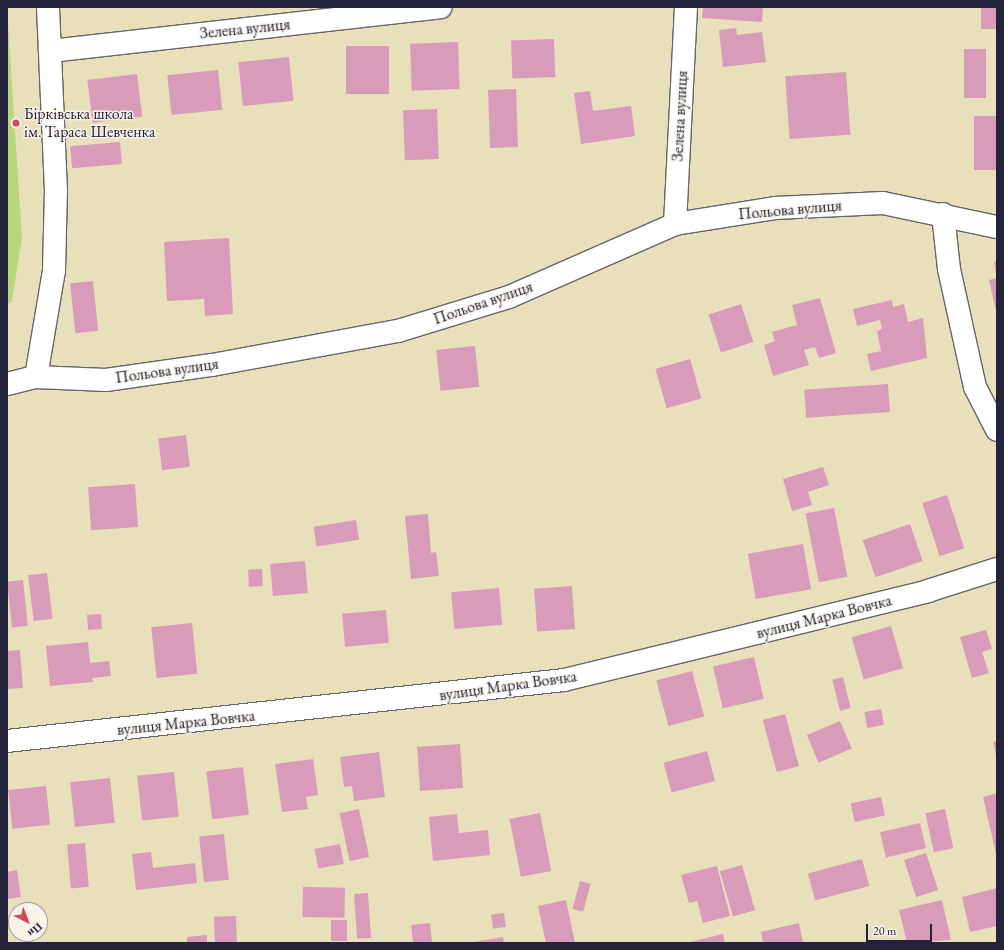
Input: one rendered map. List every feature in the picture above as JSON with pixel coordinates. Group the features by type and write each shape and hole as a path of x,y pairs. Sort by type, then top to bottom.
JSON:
{"street":[{"path":"36,377 54,271 56,191 48,7"},
{"name":"Зелена вулиця","path":"50,51 441,7"},
{"name":"Зелена вулиця","path":"675,224 686,7"},
{"name":"Польова вулиця","path":"7,384 36,377 106,380 212,365 398,331 509,297 675,224 775,208 883,203 997,226"},
{"path":"943,214 948,269 975,387 997,430"},
{"name":"вулиця Марка Вовчка","path":"7,741 564,680 928,591 997,569"}],"green space":[{"path":"7,7 22,238 12,301 7,305"}],"building":[{"path":"703,7 763,7 762,22 702,18"},
{"path":"981,7 997,7 997,29 981,29"},
{"path":"736,28 737,35 762,32 766,62 723,67 719,30"},
{"path":"554,39 555,77 512,78 511,41"},
{"path":"458,42 460,89 412,91 410,44"},
{"path":"346,46 389,46 389,94 346,94"},
{"path":"964,49 986,49 986,98 964,98"},
{"path":"289,57 294,101 243,106 238,62"},
{"path":"218,70 222,110 171,115 167,75"},
{"path":"846,72 850,135 790,139 785,76"},
{"path":"137,74 142,117 93,123 87,80"},
{"path":"516,89 518,147 490,148 488,90"},
{"path":"590,91 593,111 631,106 635,136 581,144 574,93"},
{"path":"437,109 439,159 405,160 403,110"},
{"path":"974,116 997,116 997,170 974,170"},
{"path":"120,142 122,164 72,168 70,146"},
{"path":"229,238 233,314 205,316 204,299 167,301 164,242"},
{"path":"997,261 997,273 996,273 994,262"},
{"path":"997,278 997,311 996,311 989,280"},
{"path":"93,281 98,331 75,333 70,283"},
{"path":"820,298 836,353 819,358 815,347 804,350 809,365 773,376 764,345 775,341 772,332 797,325 792,305"},
{"path":"892,300 893,307 904,304 908,322 923,318 927,358 871,371 867,354 881,351 877,331 882,329 880,320 857,326 853,309"},
{"path":"741,304 753,342 721,353 709,315"},
{"path":"475,346 479,387 440,391 436,350"},
{"path":"690,359 701,398 667,408 655,369"},
{"path":"888,384 890,412 806,418 804,390"},
{"path":"186,435 190,467 162,470 158,438"},
{"path":"823,467 829,485 808,492 812,505 792,511 783,479"},
{"path":"135,484 138,527 91,530 88,487"},
{"path":"947,495 964,548 940,556 922,503"},
{"path":"834,508 847,577 819,582 806,514"},
{"path":"428,514 431,553 436,552 439,576 411,579 405,516"},
{"path":"356,520 359,540 317,546 314,527"},
{"path":"910,524 923,561 875,577 863,540"},
{"path":"803,544 811,589 756,599 748,554"},
{"path":"305,561 308,593 273,596 270,564"},
{"path":"262,569 263,586 249,587 248,570"},
{"path":"47,573 53,619 34,621 28,575"},
{"path":"23,580 28,626 12,627 7,582"},
{"path":"572,586 575,629 537,632 534,589"},
{"path":"499,588 502,625 454,629 451,592"},
{"path":"386,610 389,643 345,647 342,614"},
{"path":"101,614 102,629 88,630 87,615"},
{"path":"192,623 197,674 157,678 151,627"},
{"path":"891,626 903,668 864,680 852,637"},
{"path":"986,630 992,649 982,652 989,673 972,678 960,637"},
{"path":"88,642 90,663 109,661 111,676 92,678 93,682 50,686 46,646"},
{"path":"20,650 23,688 7,689 7,651"},
{"path":"754,657 764,699 723,708 713,666"},
{"path":"692,671 704,716 668,726 656,681"},
{"path":"843,677 851,708 840,711 832,680"},
{"path":"881,709 884,725 867,728 864,712"},
{"path":"785,714 799,766 777,772 763,720"},
{"path":"840,721 852,749 819,763 807,735"},
{"path":"997,741 997,755 996,755 993,742"},
{"path":"460,744 463,788 420,791 417,747"},
{"path":"707,751 715,781 672,793 664,763"},
{"path":"379,752 385,797 354,801 352,786 344,787 340,757"},
{"path":"313,759 318,795 306,797 308,809 282,812 275,764"},
{"path":"243,767 249,815 212,819 206,772"},
{"path":"174,772 179,817 142,821 137,776"},
{"path":"110,778 115,823 75,827 70,782"},
{"path":"46,786 50,825 12,829 8,790"},
{"path":"997,793 997,854 996,854 983,797"},
{"path":"881,797 885,816 855,822 851,803"},
{"path":"359,809 369,857 350,861 339,813"},
{"path":"945,809 953,848 934,852 925,813"},
{"path":"540,813 551,871 521,877 510,819"},
{"path":"457,814 459,833 488,830 490,855 433,861 429,817"},
{"path":"920,823 926,848 886,858 880,832"},
{"path":"224,834 229,880 204,882 199,837"},
{"path":"85,843 89,887 71,888 67,845"},
{"path":"340,844 344,864 318,869 314,849"},
{"path":"151,852 153,868 195,863 197,883 136,890 132,854"},
{"path":"926,853 938,890 916,897 904,860"},
{"path":"862,859 869,886 815,901 808,873"},
{"path":"742,865 755,910 733,917 720,871"},
{"path":"717,866 730,916 703,923 697,901 689,903 681,875"},
{"path":"17,870 21,897 7,899 7,872"},
{"path":"580,881 591,884 583,912 572,909"},
{"path":"303,887 345,888 344,918 302,917"},
{"path":"997,888 997,926 970,932 962,897"},
{"path":"368,893 371,938 357,939 354,894"},
{"path":"566,900 575,943 546,943 538,906"},
{"path":"942,900 951,940 907,943 899,910"},
{"path":"504,913 506,927 493,929 491,915"},
{"path":"236,916 237,943 215,943 214,917"},
{"path":"331,920 347,920 347,941 331,941"},
{"path":"430,923 432,943 413,943 411,925"},
{"path":"799,923 803,943 763,943 761,932"},
{"path":"723,934 725,943 690,943 690,942"},
{"path":"207,935 207,943 187,943 187,937"},
{"path":"503,937 504,943 473,943 473,942"}],"place":[{"name":"Бірківська школа ім. Тараса Шевченка","path":"16,123"}]}
